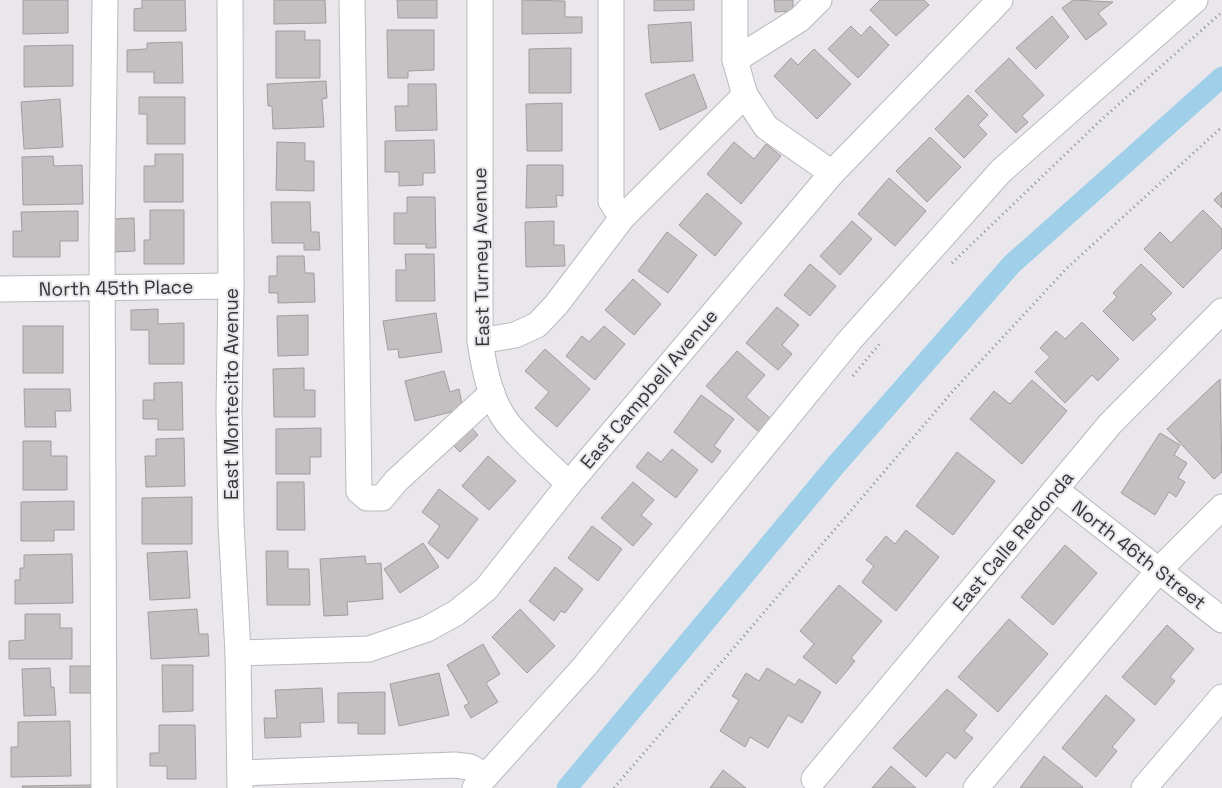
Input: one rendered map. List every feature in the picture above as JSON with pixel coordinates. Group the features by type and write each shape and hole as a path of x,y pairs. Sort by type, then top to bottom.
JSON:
{"street":[{"path":"104,788 102,288 105,0"},
{"name":"East Montecito Avenue","path":"230,0 231,286 229,410 231,523 238,653 240,780"},
{"path":"352,0 359,490 367,498 382,498 396,481 492,393"},
{"name":"East Turney Avenue","path":"480,0 480,341 484,368 492,393 506,421 569,484"},
{"path":"611,0 611,201 622,218"},
{"path":"735,0 735,60 745,94 766,128 832,173"},
{"path":"735,60 800,19 819,0"},
{"name":"East Campbell Avenue","path":"238,653 369,649 400,640 427,629 456,613 486,589 569,484 832,173 1000,0"},
{"path":"240,780 455,765 470,767 480,782 585,666 850,340 1001,171 1195,0"},
{"path":"480,341 515,335 537,325 556,305 622,218 745,94"},
{"name":"North 45th Place","path":"0,289 231,286"},
{"name":"East Calle Redonda","path":"814,779 1110,424 1222,311"},
{"name":"North 46th Street","path":"1056,490 1222,620"},
{"path":"976,788 1159,570 1222,508"},
{"path":"1144,788 1222,697"}],"path":[{"path":"946,268 1101,120 1222,12"},
{"path":"614,788 953,391 1067,268 1222,127"},
{"path":"849,380 888,335"}],"building":[{"path":"23,0 68,0 68,33 23,34"},
{"path":"142,0 185,0 186,31 134,31 134,9 142,8"},
{"path":"274,0 325,0 326,23 274,24"},
{"path":"397,0 437,0 437,18 398,18"},
{"path":"522,0 565,1 565,17 582,17 582,33 522,34"},
{"path":"654,0 694,0 694,10 654,11"},
{"path":"774,0 793,0 793,11 775,12"},
{"path":"880,0 924,0 929,5 896,36 870,10"},
{"path":"1073,0 1113,2 1098,13 1107,24 1086,40 1062,8"},
{"path":"1052,16 1069,37 1036,69 1016,48"},
{"path":"691,22 693,61 651,63 648,25"},
{"path":"851,26 861,36 870,26 889,45 858,78 828,49"},
{"path":"387,30 434,30 434,70 408,71 408,78 388,78"},
{"path":"276,31 305,31 305,40 320,40 320,78 276,78"},
{"path":"182,42 183,83 154,83 154,72 127,72 127,50 147,49 147,43"},
{"path":"73,45 73,86 24,87 24,46"},
{"path":"571,48 571,93 529,93 529,49"},
{"path":"814,49 851,84 817,119 774,76 791,58 798,65"},
{"path":"1009,58 1044,95 1022,116 1028,122 1016,133 975,91"},
{"path":"694,74 707,108 660,130 645,94"},
{"path":"326,81 327,98 322,99 324,127 273,129 272,106 268,106 267,84"},
{"path":"408,84 436,84 437,130 396,131 395,106 408,106"},
{"path":"968,95 988,115 978,125 987,134 964,158 935,129"},
{"path":"139,97 185,97 185,144 147,144 147,114 139,114"},
{"path":"60,99 63,147 24,149 21,102"},
{"path":"562,103 562,151 527,151 526,104"},
{"path":"930,137 961,167 927,202 896,171"},
{"path":"434,140 435,173 423,173 423,185 399,186 399,172 385,172 385,141"},
{"path":"277,142 305,143 305,161 314,161 314,191 276,190"},
{"path":"734,142 754,159 766,144 781,156 741,204 707,174"},
{"path":"155,154 183,154 183,202 144,202 144,166 155,166"},
{"path":"53,156 54,166 82,165 83,204 23,205 22,157"},
{"path":"527,165 563,165 563,196 556,195 557,207 526,208"},
{"path":"889,178 926,211 895,246 858,214"},
{"path":"1222,192 1222,208 1214,200"},
{"path":"707,193 742,223 715,256 679,225"},
{"path":"407,197 435,197 436,248 426,248 426,244 394,244 394,213 407,213"},
{"path":"271,202 310,202 311,232 319,232 320,250 304,250 304,243 272,243"},
{"path":"150,210 184,210 184,264 144,264 144,240 150,240"},
{"path":"1203,210 1222,229 1222,248 1183,288 1144,249 1160,232 1171,243"},
{"path":"78,211 78,241 60,241 60,257 13,257 13,231 22,231 21,212"},
{"path":"134,218 135,251 113,252 112,219"},
{"path":"554,221 554,245 564,245 565,266 526,267 525,222"},
{"path":"852,221 872,239 840,275 820,256"},
{"path":"667,232 697,255 668,293 638,271"},
{"path":"405,254 434,254 435,301 396,301 396,270 406,270"},
{"path":"277,256 304,256 305,273 314,273 315,302 278,303 278,293 269,293 269,276 277,276"},
{"path":"810,264 836,286 810,316 784,295"},
{"path":"1141,264 1172,293 1151,314 1156,319 1133,341 1103,311 1117,297 1113,293"},
{"path":"633,279 661,304 634,335 605,310"},
{"path":"777,307 799,325 782,345 792,354 778,370 746,343"},
{"path":"158,309 158,324 184,323 184,364 149,364 149,330 131,330 131,310"},
{"path":"436,313 442,352 399,358 398,349 388,350 383,321"},
{"path":"308,315 308,355 278,356 277,316"},
{"path":"1082,322 1119,359 1098,381 1092,375 1065,403 1035,372 1050,357 1040,348 1056,331 1065,339"},
{"path":"23,326 63,326 63,373 23,373"},
{"path":"604,326 625,344 595,380 566,356 582,336 589,342"},
{"path":"545,349 590,389 557,427 535,408 549,392 525,371"},
{"path":"737,351 765,375 746,397 771,419 759,432 706,386"},
{"path":"304,368 304,390 315,390 315,417 274,417 273,369"},
{"path":"444,371 450,392 459,389 463,409 415,421 405,381"},
{"path":"1220,379 1222,472 1214,479 1167,429"},
{"path":"1032,380 1067,411 1022,464 970,419 994,391 1010,404"},
{"path":"182,382 183,430 158,430 158,419 143,419 143,400 154,400 154,383"},
{"path":"24,389 70,389 71,411 55,411 56,427 25,427"},
{"path":"701,395 734,419 714,446 721,451 712,463 674,432"},
{"path":"469,425 478,435 460,452 451,443"},
{"path":"321,428 321,457 310,457 310,474 276,474 276,429"},
{"path":"1160,433 1180,445 1174,455 1187,463 1178,478 1185,482 1176,497 1169,492 1155,515 1121,493"},
{"path":"184,438 185,486 146,487 145,456 156,456 156,439"},
{"path":"23,441 51,441 51,456 67,456 67,490 23,490"},
{"path":"672,449 698,470 676,498 636,467 648,452 661,462"},
{"path":"957,452 995,481 953,535 916,506"},
{"path":"488,456 516,481 489,510 462,486"},
{"path":"277,482 304,482 305,530 277,530"},
{"path":"633,482 654,500 641,515 652,524 633,546 601,518"},
{"path":"439,489 478,519 448,559 428,543 440,526 422,512"},
{"path":"192,497 192,544 142,544 142,498"},
{"path":"74,501 74,530 54,530 54,541 21,541 21,502"},
{"path":"592,526 622,549 598,581 568,558"},
{"path":"906,530 939,557 896,611 862,582 874,566 866,560 886,536 895,544"},
{"path":"423,543 439,567 400,593 384,569"},
{"path":"1065,545 1097,573 1053,625 1021,597"},
{"path":"187,551 190,598 150,600 147,553"},
{"path":"266,551 288,551 288,569 309,569 310,605 267,605"},
{"path":"72,554 73,603 15,604 15,580 20,580 20,568 24,568 24,555"},
{"path":"365,556 366,564 381,563 383,599 347,602 348,615 324,616 320,559"},
{"path":"555,567 583,589 565,613 561,611 554,621 529,601"},
{"path":"839,585 882,621 851,658 855,661 836,684 803,657 814,644 800,631"},
{"path":"197,609 199,634 208,634 209,656 151,659 148,612"},
{"path":"520,609 555,646 527,673 492,637"},
{"path":"25,614 60,614 60,628 72,628 72,659 9,659 9,641 25,640"},
{"path":"1009,619 1048,654 998,712 958,677"},
{"path":"1167,625 1194,649 1170,677 1175,681 1155,705 1122,677"},
{"path":"483,644 500,674 486,683 498,702 471,718 464,706 469,703 447,665"},
{"path":"162,665 193,665 193,711 163,712"},
{"path":"70,666 93,666 93,693 70,693"},
{"path":"50,668 51,687 54,687 56,715 24,716 22,669"},
{"path":"767,668 795,685 799,679 821,692 802,723 788,715 768,748 750,737 745,747 720,731 739,700 732,696 746,673 759,681"},
{"path":"439,673 449,715 399,726 390,684"},
{"path":"322,688 324,722 300,723 301,737 265,738 264,718 277,718 275,690"},
{"path":"947,689 977,715 964,731 973,738 955,759 947,752 926,777 893,748"},
{"path":"385,692 385,734 358,734 358,723 338,723 338,693"},
{"path":"1106,695 1135,720 1112,747 1117,751 1096,777 1062,748"},
{"path":"70,721 71,776 11,777 11,747 18,747 18,722"},
{"path":"159,725 195,725 196,779 167,779 167,766 150,766 150,753 159,753"},
{"path":"1044,756 1083,787 1020,788"},
{"path":"891,766 916,788 872,788"},
{"path":"723,770 746,788 710,788"},
{"path":"92,785 92,788 23,788 22,786"}],"waterway":[{"path":"567,788 835,466 1012,264 1222,77"}]}
